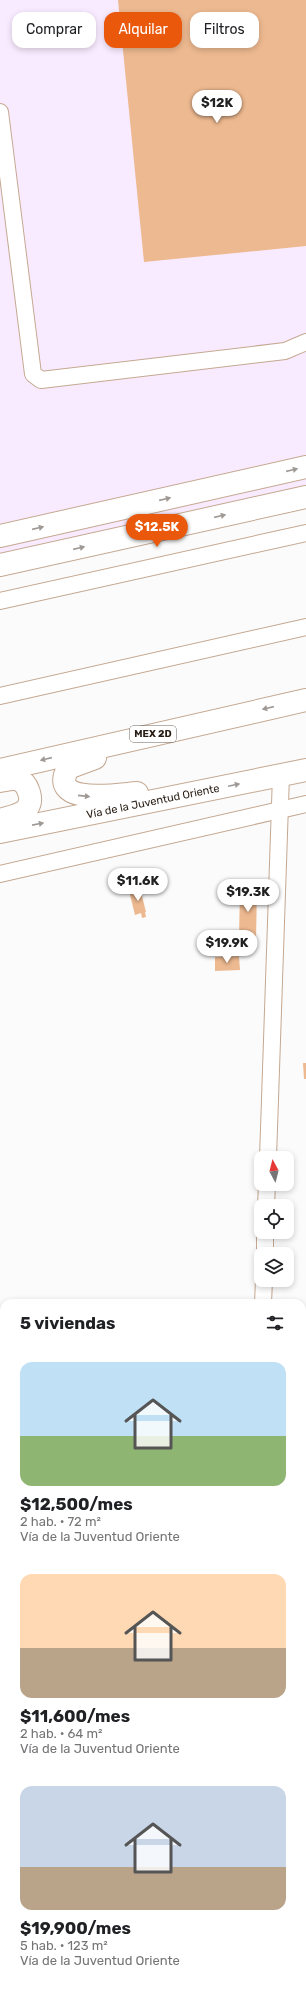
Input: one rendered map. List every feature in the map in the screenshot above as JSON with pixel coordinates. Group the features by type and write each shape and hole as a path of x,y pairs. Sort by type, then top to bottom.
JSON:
{"main road":[{"path":"0,536 306,467"},
{"path":"0,565 306,497"},
{"name":"MEX 2D","path":"0,770 306,700"},
{"path":"159,733 113,752 74,764 68,768 65,774 67,787 77,795 89,796 138,793 176,797"},
{"name":"Vía de la Juventud Oriente","path":"0,832 306,770"},
{"path":"0,781 21,780 26,784 30,802 28,808 18,814 0,820"}],"lane":[{"path":"0,112 32,374 41,380 285,351 306,342"},
{"path":"0,601 306,533"},
{"path":"0,696 306,627"},
{"path":"268,1151 281,775"},
{"path":"0,874 306,804"},
{"path":"263,1299 264,1287"}],"shaded area":[{"path":"0,0 306,0 306,508 0,577"}],"building":[{"path":"118,0 306,0 306,246 144,262 123,48 182,48 182,12 119,12"},
{"path":"140,888 146,912 146,917 142,918 141,913 135,915 129,891"},
{"path":"240,888 257,888 256,939 239,938"},
{"path":"239,956 240,970 215,971 215,957"},
{"path":"303,1063 306,1063 306,1079 304,1079"}]}
